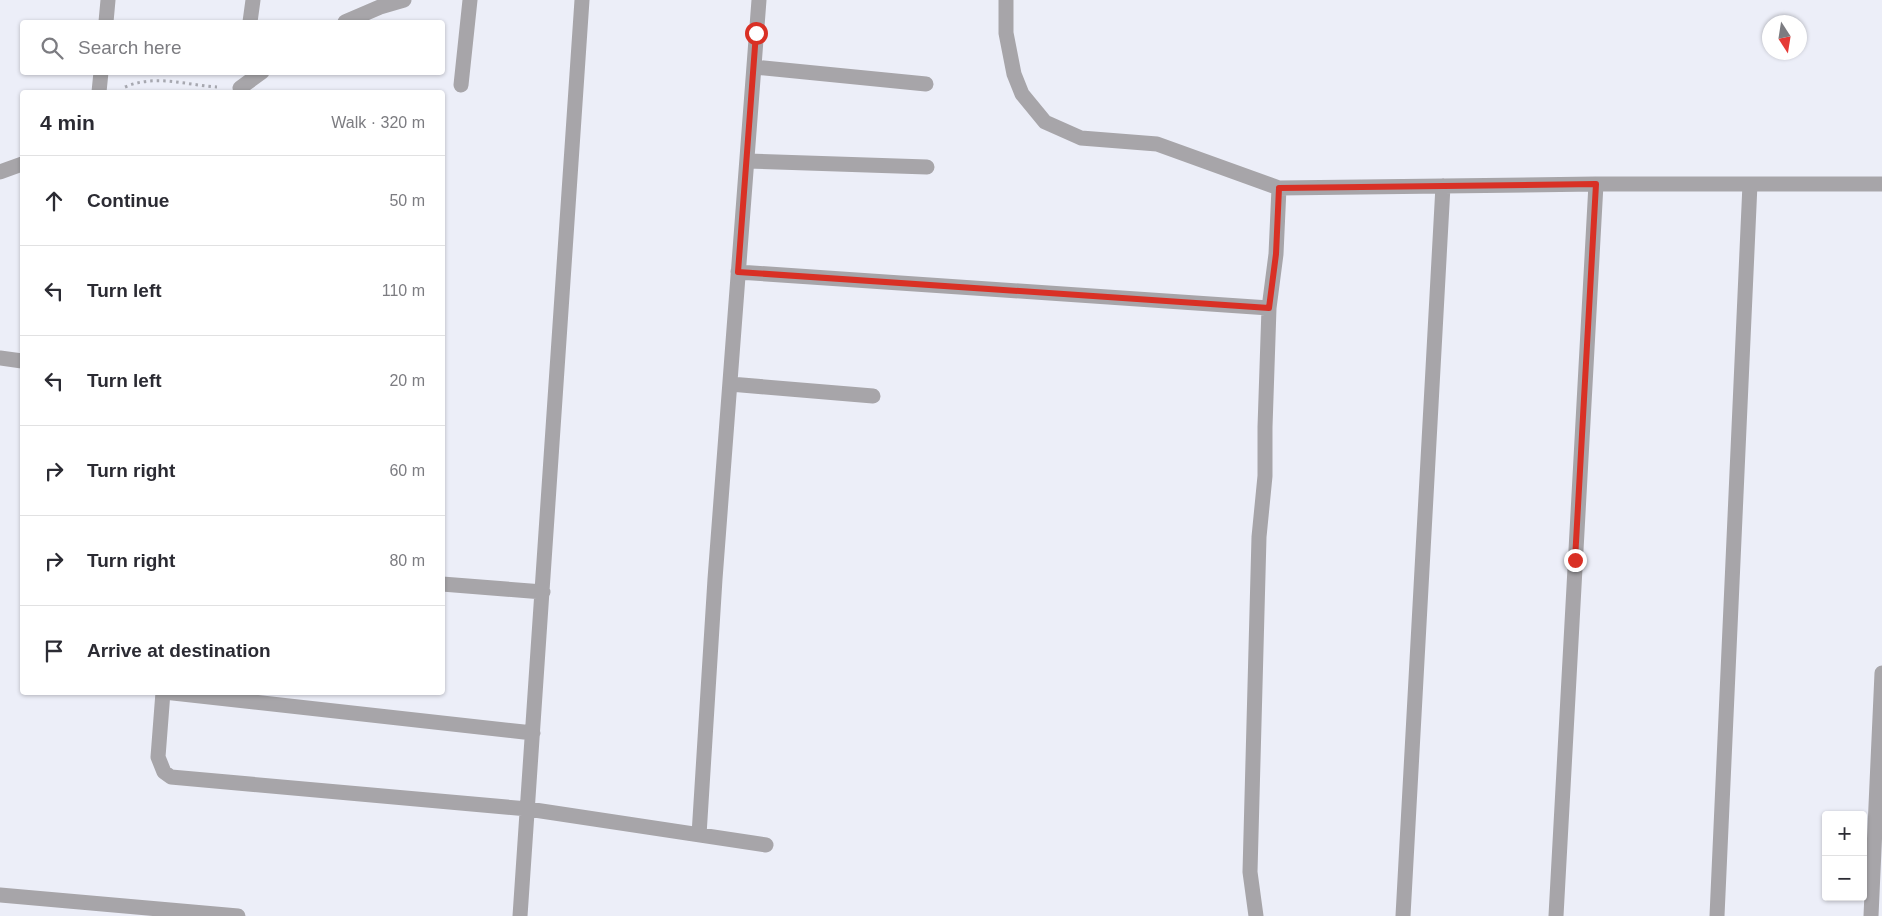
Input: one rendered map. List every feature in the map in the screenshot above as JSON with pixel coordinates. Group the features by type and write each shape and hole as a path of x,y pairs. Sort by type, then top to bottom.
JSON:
{"street":[{"path":"106,20 108,0"},
{"path":"250,20 253,0"},
{"path":"350,20 380,7 404,0"},
{"path":"461,85 470,0"},
{"path":"520,916 582,0"},
{"path":"699,835 715,580 759,0"},
{"path":"1006,0 1006,32 1014,74 1022,94 1044,122 1081,138 1157,144 1279,188 1596,184 1882,184"},
{"path":"754,67 926,84"},
{"path":"98,90 101,75"},
{"path":"240,90 242,75"},
{"path":"240,90 258,75"},
{"path":"747,160 926,167"},
{"path":"0,172 20,165"},
{"path":"1556,916 1596,184"},
{"path":"1717,916 1750,184"},
{"path":"1403,916 1443,186"},
{"path":"1256,916 1250,872 1259,537 1265,476 1269,308 1276,254 1279,188"},
{"path":"738,272 1269,308"},
{"path":"0,358 20,361"},
{"path":"730,384 873,396"},
{"path":"445,584 543,592"},
{"path":"1871,916 1882,674"},
{"path":"163,695 158,757 164,772 171,777 528,809 766,844"},
{"path":"191,695 533,732"},
{"path":"0,894 173,913 238,916"}],"path":[{"path":"120,90 134,83 168,80 199,86 240,90"}],"route":[{"path":"756,33 738,272 1269,308 1276,254 1279,188 1596,184 1575,560"}]}
